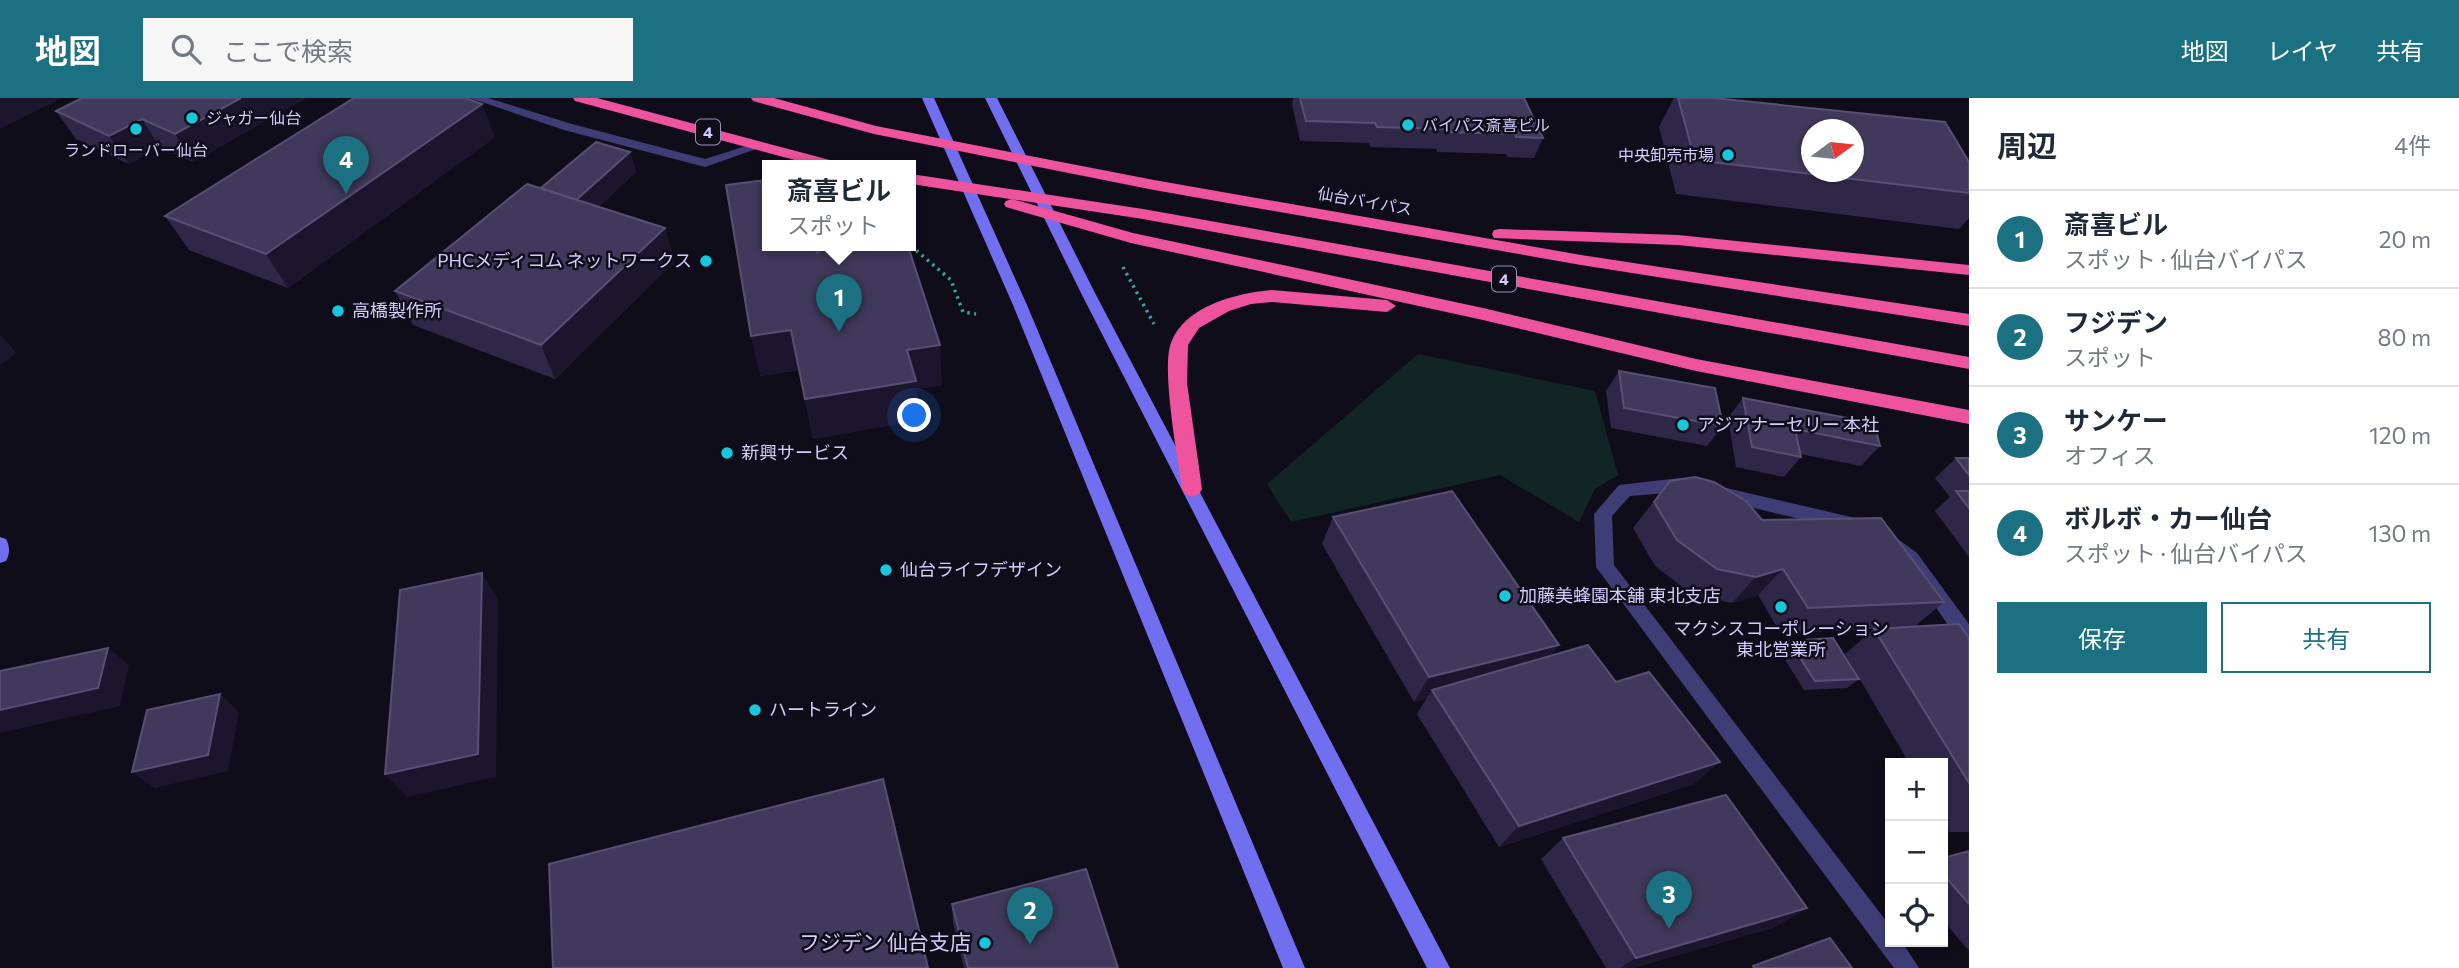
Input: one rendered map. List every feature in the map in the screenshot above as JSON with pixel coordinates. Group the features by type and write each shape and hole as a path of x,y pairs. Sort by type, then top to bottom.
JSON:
{"highway":[{"name":"4","path":"580,98 813,160"},
{"name":"仙台バイパス","path":"758,98 874,130 1154,185 1581,260 1969,320"},
{"name":"4","path":"916,180 1143,214 1969,363"},
{"name":"4","path":"971,190 1049,217 1131,238 1483,314 1696,365 1969,417"},
{"name":"4","path":"1435,233 1678,240 1969,270"},
{"path":"1192,489 1178,383 1179,344 1193,324 1223,307 1249,298 1272,296 1483,314"}],"street":[{"path":"476,98 568,127 705,163 759,146"},
{"path":"928,98 971,190 1294,968"},
{"path":"991,98 1049,217 1439,968"},
{"path":"1908,968 1605,567 1603,514 1625,490 1680,484 1872,531 1890,540 1911,558 1969,639"},
{"path":"0,544 0,556"}],"path":[{"path":"916,250 951,280 963,312 975,314"},
{"path":"1120,260 1160,334"},
{"path":"1124,286 1132,285"}],"green space":[{"path":"1418,354 1595,391 1618,475 1595,489 1579,522 1500,475 1291,522 1267,484"}],"building":[{"path":"82,98 241,98 175,134 142,119 109,136 56,111"},
{"path":"354,98 466,98 482,104 266,254 165,216"},
{"path":"1300,98 1524,98 1543,138 1516,137 1515,134 1445,132 1444,129 1377,127 1375,123 1306,121"},
{"path":"1678,98 1714,98 1945,122 1969,162 1969,193 1864,180 1864,119 1801,119 1801,173 1695,160"},
{"path":"596,142 630,152 576,200 541,188"},
{"path":"762,181 762,251 910,251 940,345 907,350 916,381 805,399 791,330 751,336 726,185"},
{"path":"527,184 665,228 541,345 395,291"},
{"path":"1619,371 1715,388 1723,426 1624,408"},
{"path":"1743,398 1874,423 1880,446 1795,429 1801,457 1752,447"},
{"path":"1956,458 1969,458 1969,475"},
{"path":"1695,477 1714,482 1746,501 1762,520 1881,518 1944,602 1808,608 1783,569 1756,577 1717,569 1677,540 1654,502 1670,481"},
{"path":"1452,491 1559,645 1429,677 1333,517"},
{"path":"1956,491 1969,491 1969,508"},
{"path":"482,573 478,754 385,774 400,590"},
{"path":"1959,624 1969,638 1969,783 1874,629"},
{"path":"1833,638 1859,679 1815,681 1789,641"},
{"path":"1588,645 1616,682 1649,672 1720,762 1519,826 1432,690"},
{"path":"108,648 98,688 0,710 0,671"},
{"path":"220,694 208,755 132,772 147,710"},
{"path":"883,779 928,968 553,968 549,864"},
{"path":"1726,795 1807,908 1636,958 1563,838"},
{"path":"1969,851 1969,904 1948,880 1948,857"},
{"path":"1086,869 1118,968 968,968 952,904"},
{"path":"1830,938 1852,968 1753,966"}],"place":[{"name":"ジャガー仙台","path":"192,118"},
{"name":"バイパス斎喜ビル","path":"1408,125"},
{"name":"ランドローバー仙台","path":"136,129"},
{"name":"中央卸売市場","path":"1728,155"},
{"name":"ボルボ・カー仙台","path":"346,194"},
{"name":"PHCメディコム ネットワークス","path":"706,261"},
{"name":"高橋製作所","path":"338,311"},
{"name":"斎喜ビル","path":"839,332"},
{"name":"アジアナーセリー 本社","path":"1683,425"},
{"name":"新興サービス","path":"727,453"},
{"name":"仙台ライフデザイン","path":"886,570"},
{"name":"加藤美蜂園本舗 東北支店","path":"1505,596"},
{"name":"マクシスコーポレーション 東北営業所","path":"1781,607"},
{"name":"ハートライン","path":"755,710"},
{"name":"サンケー","path":"1669,929"},
{"name":"フジデン 仙台支店","path":"985,943"},
{"name":"フジデン","path":"1030,945"}]}
